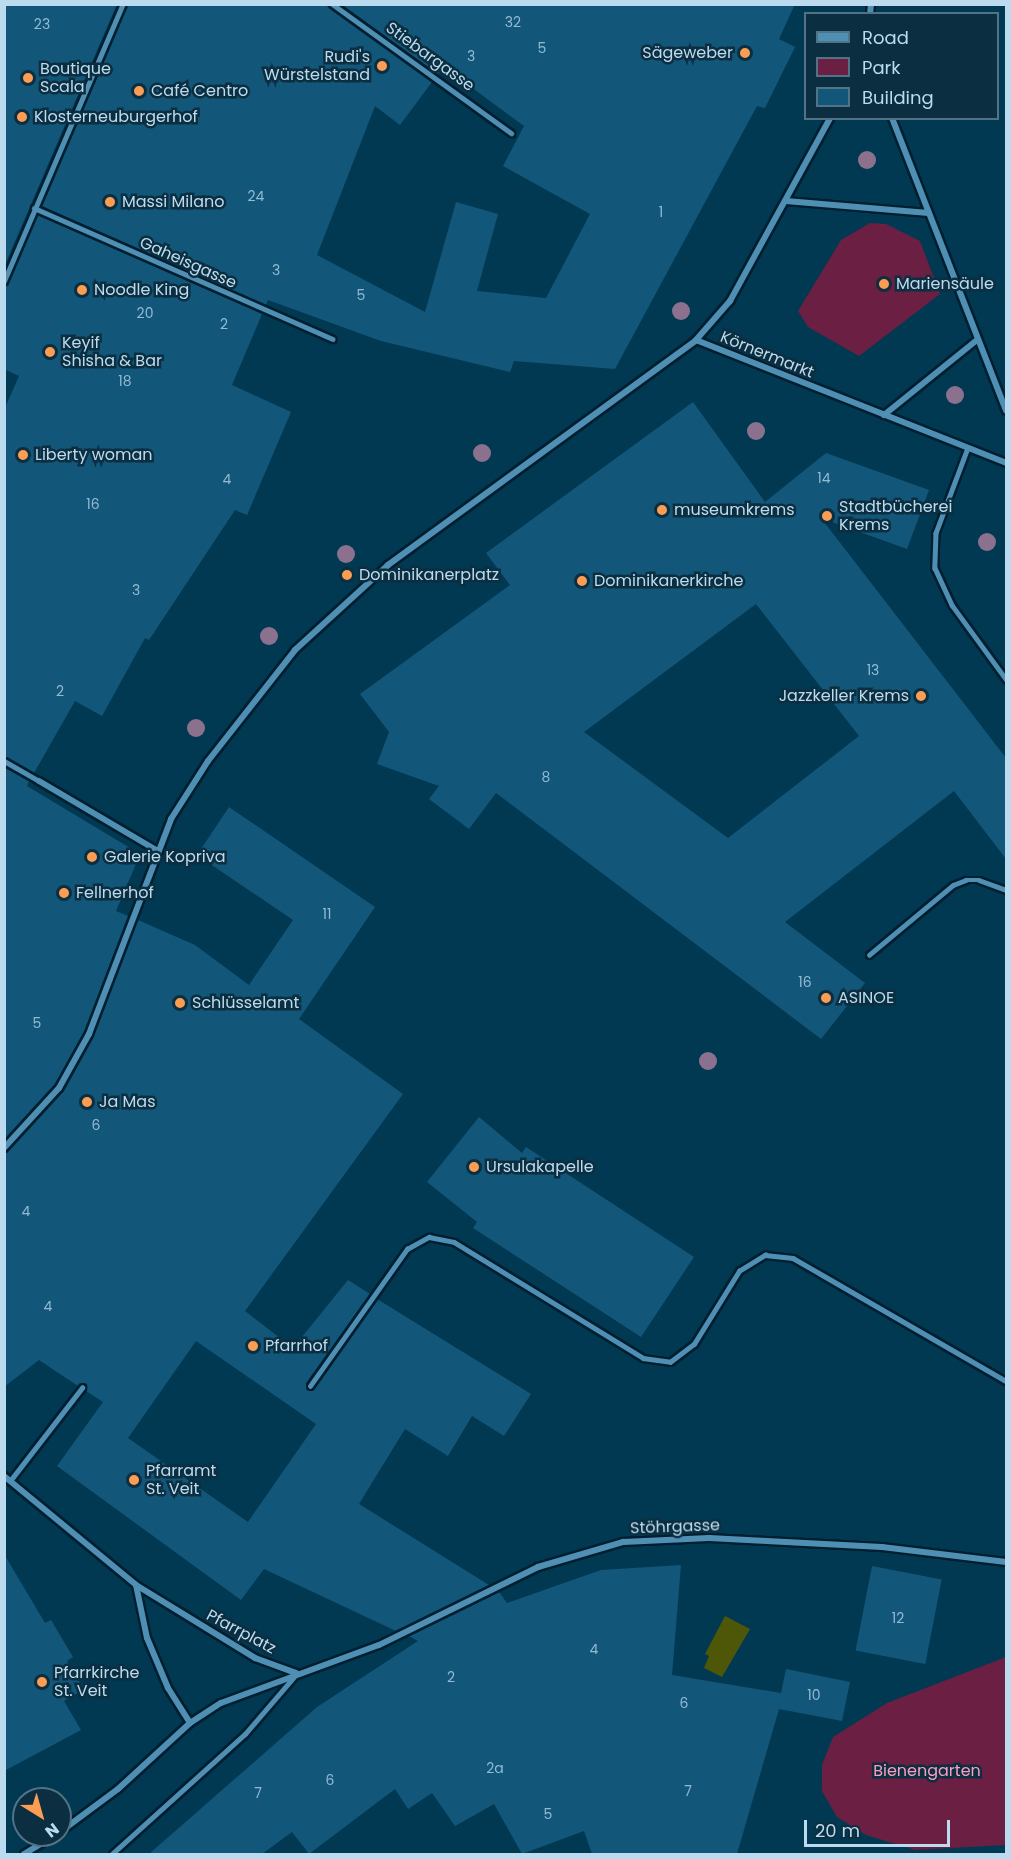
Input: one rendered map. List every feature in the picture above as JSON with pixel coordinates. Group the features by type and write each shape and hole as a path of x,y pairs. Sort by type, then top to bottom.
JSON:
{"street":[{"path":"4,281 123,4"},
{"name":"Stiebargasse","path":"332,4 511,133"},
{"name":"Körnermarkt","path":"829,120 730,301 696,340 1006,463"},
{"path":"893,120 1006,411"},
{"path":"786,201 928,213"},
{"name":"Gaheisgasse","path":"34,208 332,339"},
{"path":"4,1148 59,1088 89,1034 156,850 208,761 295,650 388,565 696,340"},
{"path":"884,415 977,340"},
{"path":"4,762 156,850"},
{"name":"Pfarrplatz","path":"7,1479 136,1585 226,1643 297,1674"},
{"name":"Stöhrgasse","path":"297,1674 379,1645 538,1567 623,1542 709,1538 847,1545 1006,1562"},
{"path":"136,1585 147,1638 168,1688 190,1723"},
{"name":"Pfarrplatz","path":"72,1823 118,1789 190,1723 221,1703 297,1674"}],"lane":[{"path":"968,448 936,533 935,568 952,605 1006,679"},
{"path":"868,955 953,885 966,880 979,880 1006,890"},
{"path":"310,1386 407,1249 429,1237 454,1242 643,1358 670,1362 694,1344 739,1271 765,1255 793,1258 1006,1381"},
{"path":"7,1479 82,1388"},
{"path":"112,1854 168,1808 245,1734 297,1674"}],"green space":[{"path":"870,223 886,224 920,241 940,294 859,356 808,327 798,311 841,240"},
{"name":"Bienengarten","path":"1006,1657 1006,1845 915,1850 866,1835 837,1817 822,1791 822,1765 833,1737 887,1703"}],"shaded area":[{"path":"725,1616 750,1629 722,1677 704,1668 709,1656 705,1654"}],"building":[{"path":"4,4 117,4 4,267"},
{"path":"128,4 327,4 432,82 400,125 375,106 317,255 425,312 456,202 498,214 477,291 546,298 590,214 503,166 524,126 444,67 438,74 341,4 795,4 779,39 795,47 765,108 757,106 615,369 514,361 510,372 381,341 268,300 266,305 42,206"},
{"path":"38,215 262,314 232,385 291,412 247,515 235,510 149,640 145,638 102,716 75,701 34,773 4,756 4,410 19,376 4,369 4,286"},
{"path":"693,402 765,502 826,453 929,490 907,549 821,518 1006,758 1006,859 954,791 785,922 865,983 821,1039 496,793 469,829 429,799 439,786 377,764 389,732 360,694 510,585 486,553","holes":["756,604 859,736 728,838 584,732"]},
{"name":"Fellnerhof","path":"4,767 29,781 27,786 130,848 136,864 116,911 128,916 84,1032 55,1085 4,1140"},
{"path":"229,807 375,907 299,1019 403,1094 245,1311 293,1348 348,1280 370,1294 306,1383 308,1390 314,1389 377,1299 531,1394 504,1436 472,1416 448,1456 405,1429 359,1504 489,1585 396,1631 264,1569 241,1600 57,1466 103,1402 86,1391 85,1385 78,1386 39,1360 4,1387 4,1153 64,1091 94,1036 138,920 195,945 249,985 293,920 197,855","holes":["196,1341 316,1424 248,1522 128,1438"]},
{"path":"479,1117 522,1153 526,1147 694,1257 641,1337 473,1228 477,1222 427,1182"},
{"name":"Pfarrkirche St. Veit","path":"4,1554 45,1623 51,1620 73,1657 67,1661 84,1689 64,1701 81,1730 4,1771"},
{"path":"681,1565 672,1675 781,1693 786,1669 850,1682 842,1721 779,1709 737,1854 592,1854 584,1831 522,1854 494,1804 455,1826 432,1793 408,1809 395,1789 309,1854 292,1832 262,1854 149,1854 317,1707 418,1641 409,1636 499,1592 507,1603 601,1570"},
{"path":"872,1566 942,1580 925,1664 856,1650"}],"place":[{"name":"Sägeweber","path":"745,53"},
{"name":"Rudi's Würstelstand","path":"382,66"},
{"name":"Boutique Scala","path":"28,78"},
{"name":"Café Centro","path":"139,91"},
{"name":"Klosterneuburgerhof","path":"22,117"},
{"name":"Massi Milano","path":"110,202"},
{"name":"Mariensäule","path":"884,284"},
{"name":"Noodle King","path":"82,290"},
{"name":"Keyif Shisha & Bar","path":"50,352"},
{"name":"Liberty woman","path":"23,455"},
{"name":"museumkrems","path":"662,510"},
{"name":"Stadtbücherei Krems","path":"827,516"},
{"name":"Dominikanerplatz","path":"347,575"},
{"name":"Dominikanerkirche","path":"582,581"},
{"name":"Jazzkeller Krems","path":"921,696"},
{"name":"Galerie Kopriva","path":"92,857"},
{"name":"Fellnerhof","path":"64,893"},
{"name":"ASINOE","path":"826,998"},
{"name":"Schlüsselamt","path":"180,1003"},
{"name":"Ja Mas","path":"87,1102"},
{"name":"Ursulakapelle","path":"474,1167"},
{"name":"Pfarrhof","path":"253,1346"},
{"name":"Pfarramt St. Veit","path":"134,1480"},
{"name":"Pfarrkirche St. Veit","path":"42,1682"}]}
